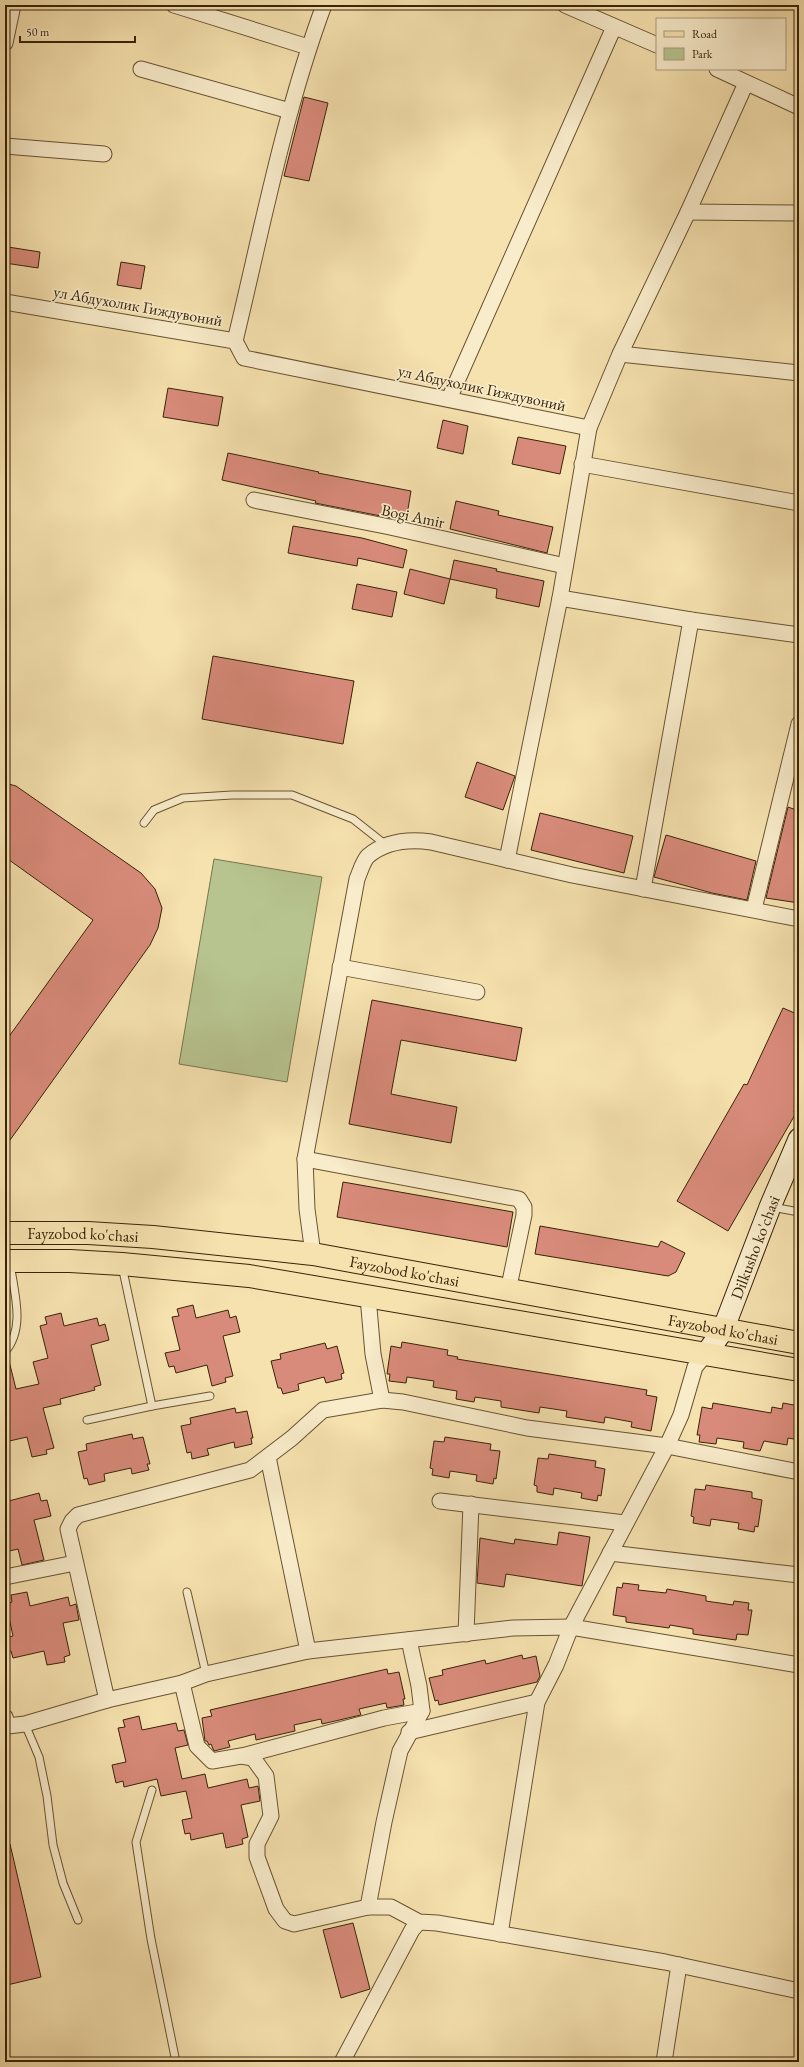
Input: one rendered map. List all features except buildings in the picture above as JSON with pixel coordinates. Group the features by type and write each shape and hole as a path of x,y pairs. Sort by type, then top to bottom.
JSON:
{"main road":[{"name":"Fayzobod ko'chasi","path":"5,1233 88,1233 153,1237 312,1254 799,1343"},
{"name":"Fayzobod ko'chasi","path":"8,1261 122,1264 249,1276 799,1370"}],"street":[{"path":"5,43 13,5"},
{"path":"174,5 308,47"},
{"path":"235,341 290,111 308,47 324,5"},
{"path":"565,5 656,45"},
{"path":"449,399 614,26"},
{"path":"141,69 290,111"},
{"path":"719,70 799,107"},
{"path":"508,860 560,598 589,428 620,354 688,212 746,83"},
{"path":"5,146 104,154"},
{"path":"688,212 799,213"},
{"name":"ул Абдухолик Гиждувоний","path":"5,302 235,341 244,358 589,428"},
{"path":"620,354 799,372"},
{"path":"582,464 799,502"},
{"path":"254,500 390,527 565,566"},
{"path":"560,598 691,620 799,635"},
{"path":"643,888 691,620"},
{"path":"754,909 799,724"},
{"path":"312,1254 307,1209 306,1159 357,879 367,857 386,845 418,840 572,875 754,909 799,919"},
{"path":"340,967 477,992"},
{"name":"Dilkusho ko'chasi","path":"706,1354 723,1330 770,1207 799,1139"},
{"path":"306,1159 519,1199 524,1207 524,1215 508,1291"},
{"path":"368,1297 373,1354 382,1400"},
{"path":"500,1934 537,1702 556,1665 571,1627 667,1446 681,1415 695,1367 706,1354"},
{"path":"107,1700 68,1529 72,1521 78,1515 250,1470 268,1457 323,1410 382,1400 403,1402 527,1428 667,1446 799,1472"},
{"path":"268,1457 308,1651"},
{"path":"440,1501 625,1523"},
{"path":"466,1634 471,1504"},
{"path":"610,1553 799,1575"},
{"path":"5,1577 75,1563"},
{"path":"5,1717 8,1726 25,1724 107,1700 182,1683 206,1674 308,1651 513,1628 571,1627 799,1665"},
{"path":"368,1907 384,1822 400,1751 409,1732 422,1711 419,1686 409,1640"},
{"path":"182,1683 197,1746 212,1761 241,1756 384,1718 422,1711"},
{"path":"409,1732 537,1702"},
{"path":"241,1756 253,1758 266,1776 271,1816 257,1844 257,1857 276,1908 285,1922 294,1924 368,1907 391,1907 419,1922 437,1923 679,1965 799,1991"},
{"path":"342,2062 412,1930 419,1922"},
{"path":"664,2062 679,1965"}],"lane":[{"path":"144,823 154,810 182,798 232,795 292,795 353,819 386,845"},
{"path":"770,1207 799,1212"},
{"path":"5,1352 12,1344 17,1330 8,1261"},
{"path":"122,1264 152,1406"},
{"path":"87,1420 152,1406 210,1396"},
{"path":"187,1592 206,1674"},
{"path":"25,1724 39,1757 47,1796 53,1845 63,1883 78,1920"},
{"path":"152,1790 136,1842 151,1939 176,2062"}],"green space":[{"path":"214,859 322,877 287,1082 179,1064"}]}
